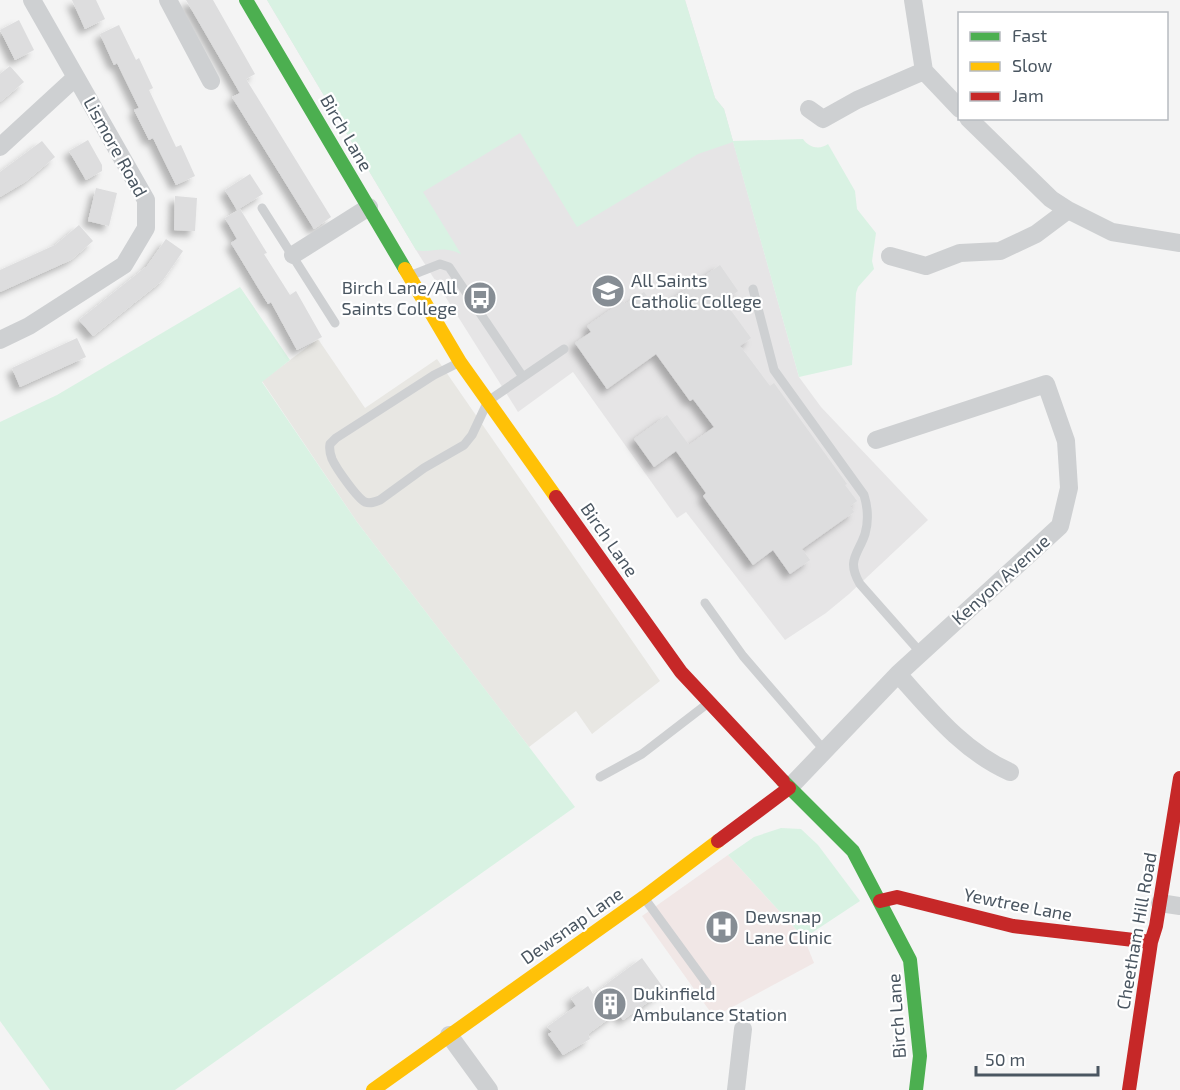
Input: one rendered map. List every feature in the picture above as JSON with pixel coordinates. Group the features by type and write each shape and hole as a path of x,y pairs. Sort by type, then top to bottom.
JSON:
{"main road":[{"name":"Birch Lane","path":"246,0 460,362 681,672 789,788 853,851 910,960 920,1056 916,1090"},
{"name":"Cheetham Hill Road","path":"1129,1090 1151,942 1160,903 1180,778"},
{"name":"Dewsnap Lane","path":"373,1090 644,897 789,788"},
{"name":"Yewtree Lane","path":"880,901 897,897 1013,926 1151,942"}],"street":[{"name":"Lismore Road","path":"0,340 29,327 124,265 146,228 146,200 32,0"},
{"path":"168,0 211,81"},
{"path":"913,0 924,71 958,107"},
{"path":"809,109 823,119 857,100 924,71"},
{"path":"0,147 76,78"},
{"path":"980,123 1051,200 1112,232 1180,243"},
{"path":"293,255 369,207"},
{"path":"890,256 926,266 960,253 1000,251 1036,234 1068,210"},
{"name":"Kenyon Avenue","path":"789,788 898,674 1060,526 1069,488 1066,441 1046,384 876,440"},
{"path":"898,674 961,742 991,764 1010,772"},
{"path":"1160,903 1180,906"},
{"path":"736,1090 743,1029"},
{"path":"449,1035 489,1090"}],"lane":[{"path":"262,208 335,323"},
{"path":"409,276 440,264 449,267 523,377"},
{"path":"753,290 774,370 864,495 868,519 865,535 854,555 855,575 921,653"},
{"path":"460,362 434,375 330,444 329,451 332,460 366,502 372,503 380,500 424,468 464,445 472,435 488,401 564,349"},
{"path":"705,603 743,656 825,751"},
{"path":"600,777 642,754 709,703"},
{"path":"644,897 707,984"}],"shaded area":[{"name":"All Saints Catholic College","path":"267,0 685,0 715,98 724,109 799,377 821,407 928,520 849,594 826,613 785,640 686,512 677,518 573,372 518,412 416,250"},
{"path":"318,339 365,408 437,359 660,681 592,734 576,711 529,747 357,522 262,381"},
{"name":"Dewsnap Lane Clinic","path":"728,855 804,938 814,963 714,1017 642,916"}],"green space":[{"path":"267,0 685,0 715,98 724,109 733,141 803,139 815,147 828,144 855,191 857,209 876,233 872,261 874,269 858,287 856,293 852,365 799,377 733,142 698,154 577,227 520,133 423,192 461,254 442,249 416,250"},
{"path":"240,287 290,360 262,382 357,522 575,807 175,1090 50,1090 0,1021 0,422 57,395"},
{"path":"781,828 801,829 818,845 860,901 804,938 728,855 754,837"}],"building":[{"path":"72,0 96,0 105,19 85,29"},
{"path":"186,0 213,0 255,74 246,79 331,217 314,229 232,97 240,93"},
{"path":"19,20 34,50 15,60 0,30"},
{"path":"119,25 136,60 139,58 153,88 149,90 176,147 181,145 195,176 176,185 153,138 149,140 134,110 139,108 117,63 114,65 100,34"},
{"path":"10,66 24,82 0,102 0,74"},
{"path":"88,140 102,165 102,171 86,180 69,151"},
{"path":"42,141 55,157 25,182 0,197 0,172"},
{"path":"250,174 263,194 237,210 225,190"},
{"path":"96,188 117,193 109,226 88,221"},
{"path":"175,196 197,198 195,231 174,230"},
{"path":"240,209 267,253 264,254 290,295 296,291 322,337 297,350 271,302 268,304 231,243 237,239 225,218"},
{"path":"79,225 93,241 71,260 0,292 0,270 55,245"},
{"path":"166,239 183,251 163,280 93,336 79,320 147,266"},
{"path":"720,265 738,291 724,301 751,338 740,346 770,386 774,383 857,501 850,506 854,512 802,549 810,560 790,574 773,550 753,565 703,496 706,493 676,451 654,467 634,439 667,415 689,445 714,427 693,399 690,401 656,354 607,389 575,343 591,332 587,326 623,301 625,304 644,292 657,310"},
{"path":"77,338 86,357 20,387 12,368"},
{"name":"Dukinfield Ambulance Station","path":"642,958 665,990 623,1020 618,1012 588,1034 590,1039 563,1055 548,1034 552,1032 547,1027 576,1006 571,998 588,986 593,994"}],"traffic: fast":[{"path":"246,0 405,269"},
{"path":"783,781 853,851 910,960 920,1056 916,1090"}],"traffic: slow":[{"path":"405,269 460,362 556,497"},
{"path":"373,1090 644,897 718,841"}],"traffic: jam":[{"path":"556,497 681,672 783,781"},
{"path":"1129,1090 1151,942 1156,926 1180,778"},
{"path":"718,841 789,788"},
{"path":"880,901 897,897 1013,926 1151,942"}],"place":[{"name":"All Saints Catholic College","path":"608,291"},
{"name":"Birch Lane/All Saints College","path":"480,298"},
{"name":"Dewsnap Lane Clinic","path":"722,927"},
{"name":"Dukinfield Ambulance Station","path":"610,1004"}]}
